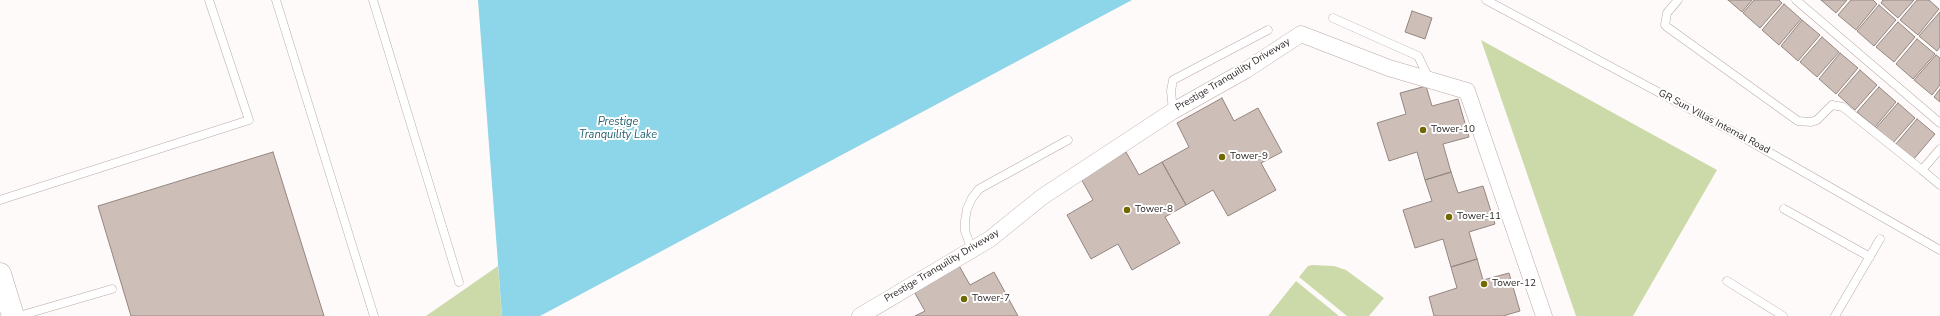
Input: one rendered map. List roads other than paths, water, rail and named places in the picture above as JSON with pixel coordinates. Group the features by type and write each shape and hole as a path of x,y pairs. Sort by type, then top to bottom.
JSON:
{"main road":[{"path":"0,274 13,316"}],"street":[{"name":"Prestige Tranquility Driveway","path":"860,316 990,239 1042,197 1173,111 1246,70 1301,34 1389,68 1467,91 1544,316"}],"lane":[{"path":"0,200 249,120 209,0"},
{"path":"276,0 374,316"},
{"path":"373,0 459,282"},
{"name":"GR Sun Villas Internal Road","path":"1486,0 1746,139 1940,250"},
{"path":"1678,0 1667,13 1664,25 1798,121 1811,122 1817,120 1832,105 1842,107 1940,185"},
{"path":"1796,0 1940,123"},
{"path":"1333,18 1418,56 1429,79"},
{"path":"1173,111 1171,91 1174,80 1268,30"},
{"path":"972,250 965,231 965,221 967,209 972,198 979,189 1068,140"},
{"path":"1922,170 1940,149"},
{"path":"1784,209 1870,257"},
{"path":"1835,316 1880,239"},
{"path":"1727,281 1783,316"},
{"path":"19,316 112,290"}],"water":[{"name":"Prestige Tranquility Lake","path":"478,0 1132,0 540,316 502,316"}],"place":[{"name":"Tower-10","path":"1423,130"},
{"name":"Tower-9","path":"1222,157"},
{"name":"Tower-8","path":"1127,210"},
{"name":"Tower-11","path":"1449,217"},
{"name":"Tower-12","path":"1484,284"},
{"name":"Tower-7","path":"964,299"}]}
